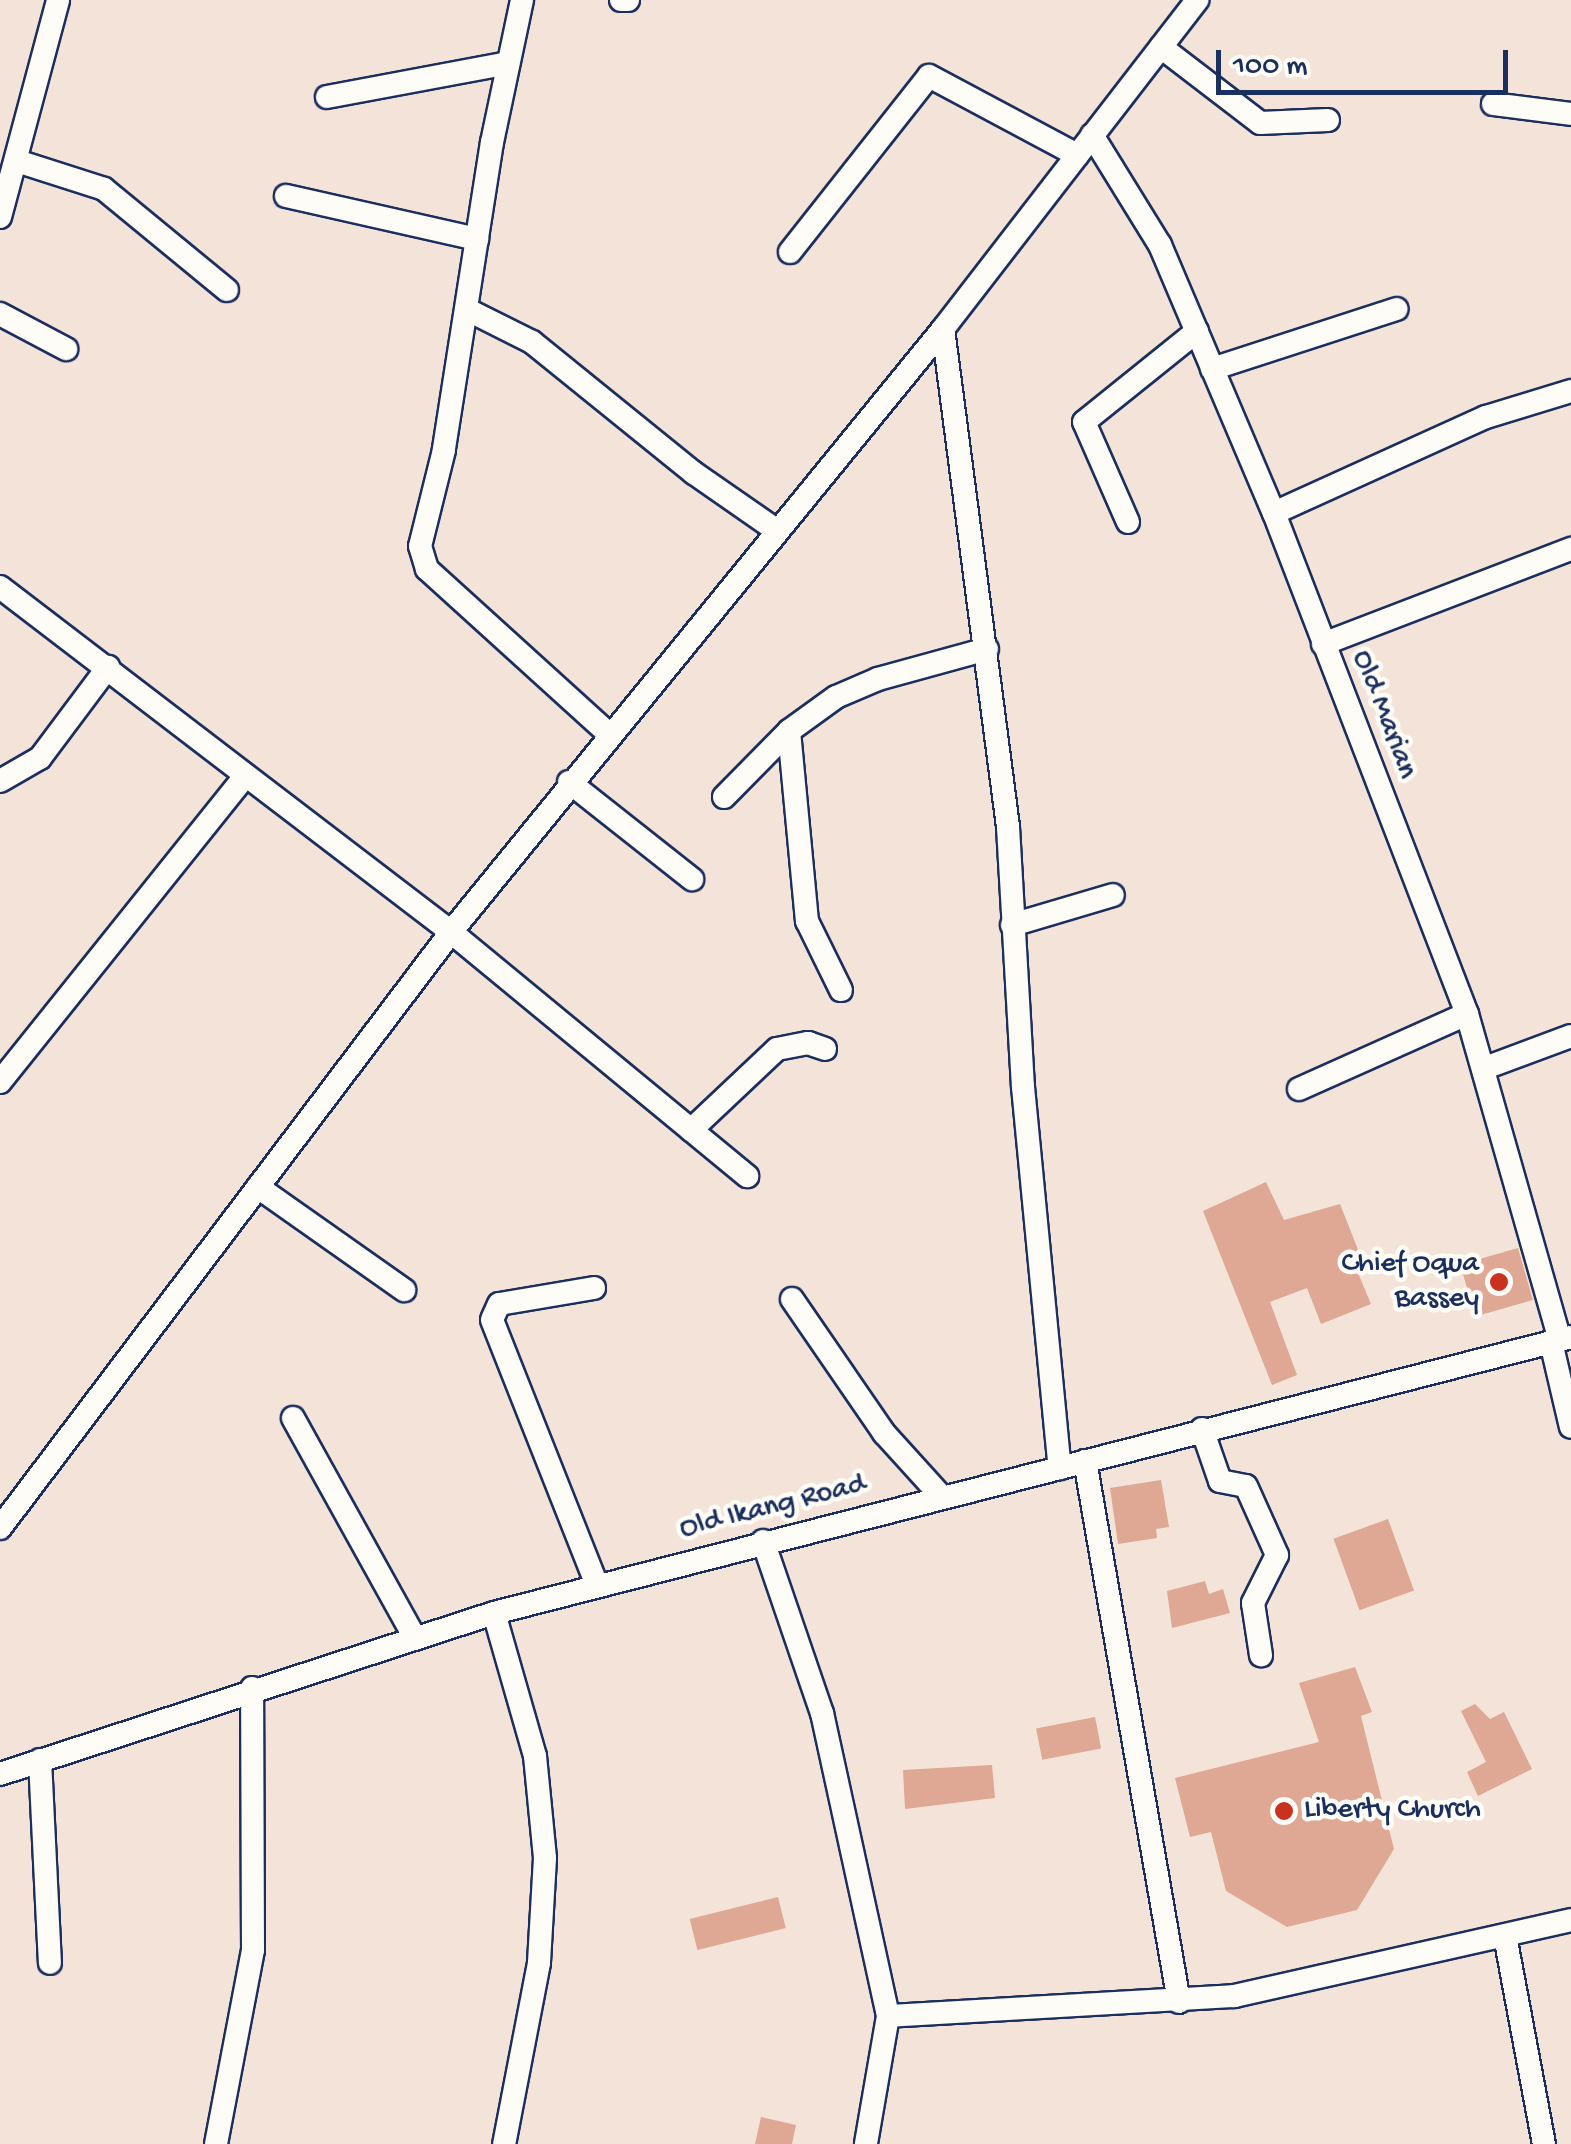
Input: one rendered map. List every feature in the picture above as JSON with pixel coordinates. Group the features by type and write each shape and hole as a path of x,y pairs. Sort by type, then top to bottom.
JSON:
{"street":[{"path":"0,217 58,0"},
{"path":"522,0 422,560 608,732"},
{"path":"620,0 628,0"},
{"path":"0,1528 451,932 608,732 943,329 1197,0"},
{"path":"1161,48 1260,123 1328,120"},
{"path":"327,97 508,63"},
{"path":"790,252 929,76 1077,155"},
{"path":"1493,104 1571,114"},
{"name":"Old Marian","path":"1092,135 1138,202 1197,332 1274,514 1467,1014 1561,1340 1571,1427"},
{"path":"17,162 104,189 227,290"},
{"path":"286,196 477,239"},
{"path":"466,309 532,342 694,473 776,530"},
{"path":"1212,369 1397,309"},
{"path":"0,314 66,349"},
{"path":"943,329 987,649 1060,1468"},
{"path":"1128,522 1084,422 1197,332"},
{"path":"1274,514 1486,417 1571,390"},
{"path":"1324,644 1571,549"},
{"path":"0,587 451,932 748,1176"},
{"path":"724,796 789,732 857,686 987,649"},
{"path":"0,781 40,758 108,668"},
{"path":"789,732 807,921 842,990"},
{"path":"0,1082 244,776"},
{"path":"569,782 692,879"},
{"path":"1012,925 1113,895"},
{"path":"1298,1089 1467,1014"},
{"path":"1485,1068 1571,1036"},
{"path":"690,1130 777,1049 808,1043 824,1049"},
{"path":"258,1187 404,1290"},
{"path":"594,1288 499,1304 492,1320 597,1585"},
{"path":"792,1298 884,1433 942,1496"},
{"name":"Old Ikang Road","path":"0,1774 252,1688 494,1613 764,1540 1561,1340"},
{"path":"293,1418 415,1638"},
{"path":"1202,1429 1220,1481 1246,1486 1277,1555 1252,1603 1261,1655"},
{"path":"1085,1461 1180,2002"},
{"path":"764,1540 822,1714 888,2016 866,2144"},
{"path":"494,1613 534,1756 545,1858 533,2003 504,2144"},
{"path":"216,2144 254,1950 252,1688"},
{"path":"40,1760 50,1962"},
{"path":"888,2016 1180,2002 1331,1979 1571,1920"},
{"path":"1505,1936 1544,2144"}],"building":[{"path":"1266,1182 1284,1220 1340,1204 1366,1270 1358,1273 1371,1304 1321,1324 1307,1288 1270,1302 1297,1375 1272,1385 1203,1211"},
{"name":"Chief Oqua Bassey","path":"1518,1248 1533,1300 1475,1316 1460,1265"},
{"path":"1161,1480 1169,1527 1156,1529 1157,1538 1118,1544 1110,1488"},
{"path":"1388,1519 1414,1590 1359,1610 1333,1539"},
{"path":"1205,1581 1209,1594 1223,1589 1230,1613 1172,1628 1167,1591"},
{"name":"Liberty Church","path":"1355,1667 1372,1712 1361,1716 1394,1849 1357,1910 1287,1927 1226,1891 1211,1832 1190,1837 1175,1778 1319,1742 1299,1683"},
{"path":"1475,1704 1490,1719 1504,1712 1532,1769 1478,1796 1467,1772 1486,1762 1461,1711"},
{"path":"1095,1717 1101,1748 1042,1760 1036,1728"},
{"path":"992,1765 995,1798 905,1809 903,1770"},
{"path":"778,1897 786,1928 697,1950 690,1919"},
{"path":"761,2117 796,2125 792,2144 755,2144"}],"place":[{"name":"Chief Oqua Bassey","path":"1499,1282"},
{"name":"Liberty Church","path":"1284,1811"}]}
